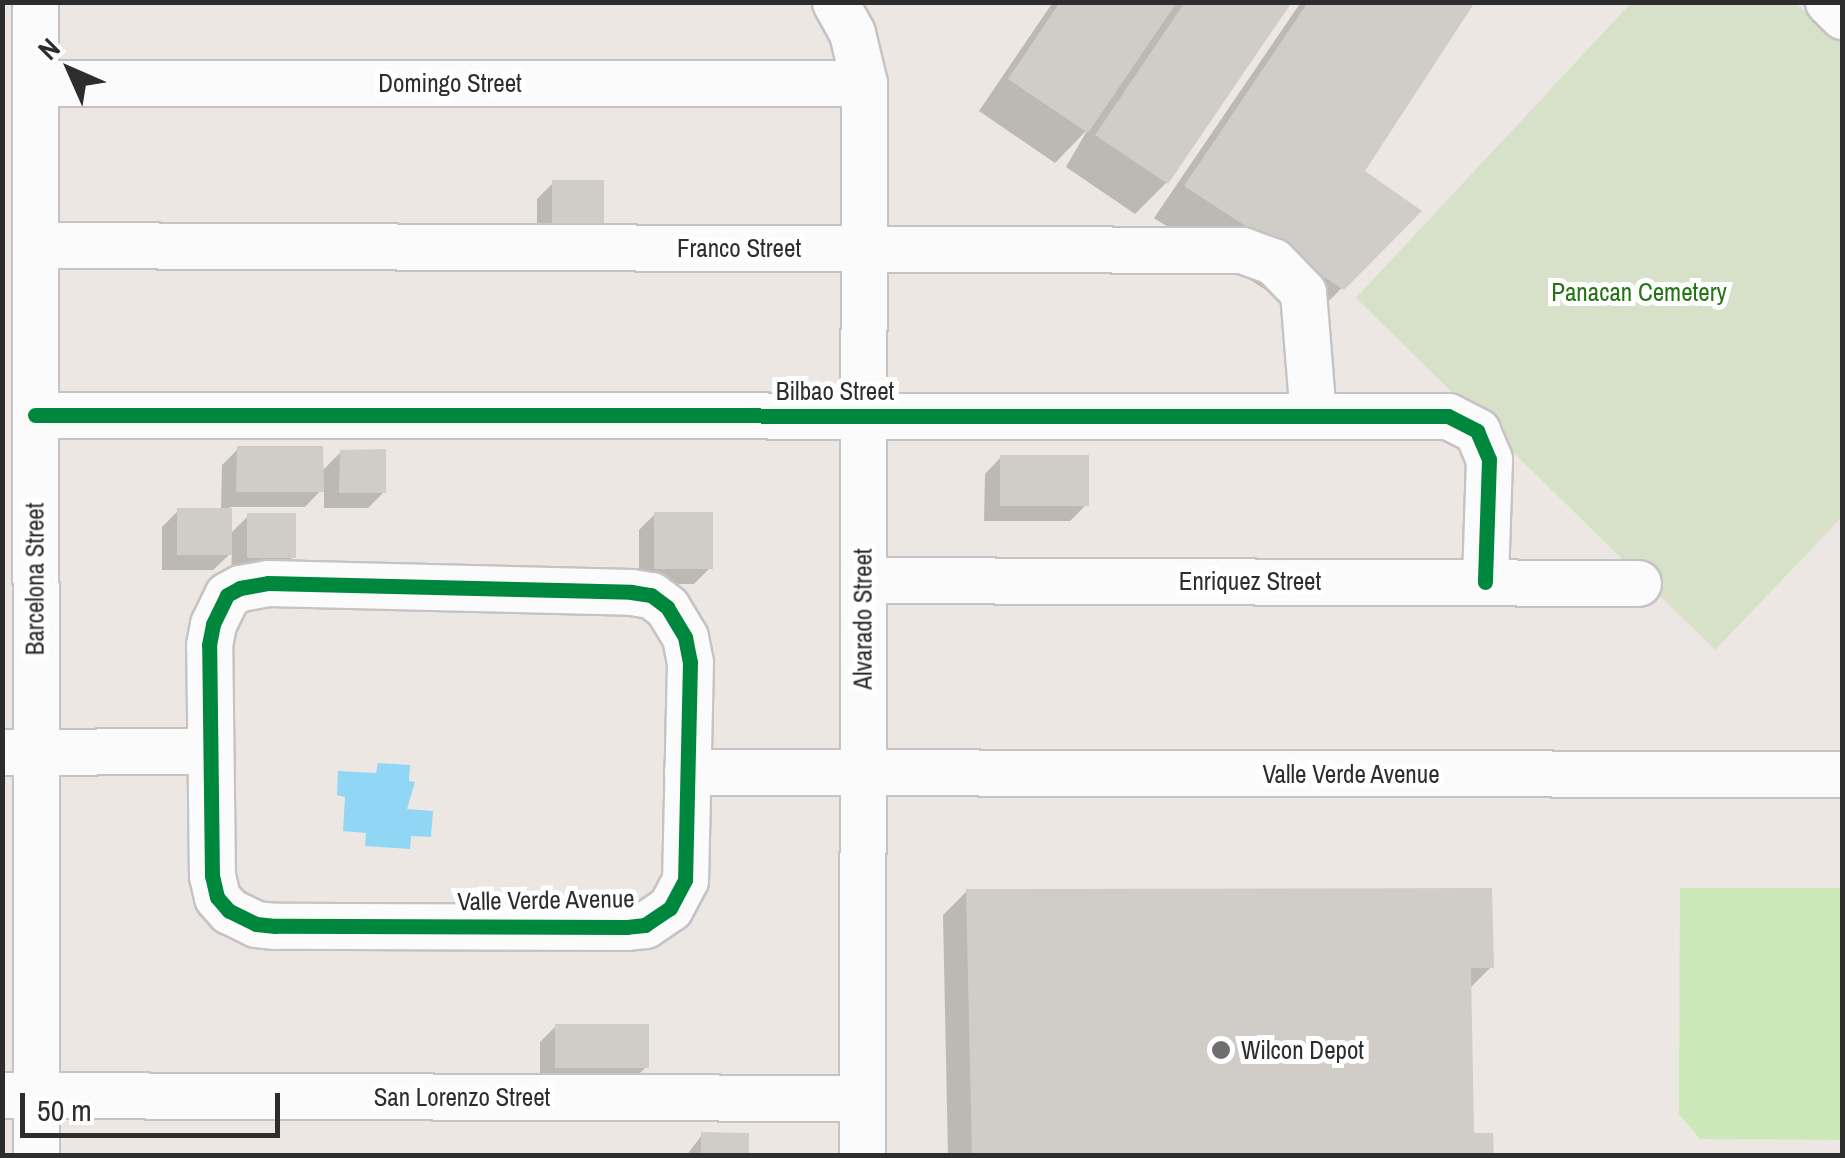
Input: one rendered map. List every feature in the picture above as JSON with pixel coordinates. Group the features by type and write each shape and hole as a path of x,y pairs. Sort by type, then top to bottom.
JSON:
{"street":[{"name":"Barcelona Street","path":"35,2 35,415 19,578 19,1095 36,1156"},
{"name":"Alvarado Street","path":"835,2 852,33 864,83 862,1156"},
{"path":"1828,2 1842,16"},
{"name":"Domingo Street","path":"35,82 864,83"},
{"name":"Franco Street","path":"35,245 1242,250 1285,270 1303,292 1313,416"},
{"name":"Bilbao Street","path":"35,415 1448,416 1477,431 1490,459 1486,582"},
{"name":"Enriquez Street","path":"863,580 1638,583"},
{"name":"Valle Verde Avenue","path":"268,583 631,592 651,596 667,607 685,637 690,662 687,772 685,880 670,908 645,924 275,926 244,919 217,897 212,876 209,751 213,624 219,606 240,588 268,583"},
{"path":"19,751 209,751"},
{"name":"Valle Verde Avenue","path":"687,772 1840,776"},
{"name":"San Lorenzo Street","path":"19,1095 862,1098"}],"green space":[{"name":"Panacan Cemetery","path":"1631,3 1795,3 1842,43 1842,517 1715,650 1356,298"},
{"path":"1680,888 1842,888 1842,1140 1700,1139 1679,1114"}],"water":[{"path":"378,763 410,765 409,781 415,782 407,809 433,811 431,837 411,836 410,849 365,846 366,833 343,831 345,797 337,795 338,771 376,773"}],"building":[{"path":"1060,2 1177,2 1088,133 1008,79"},
{"path":"1185,2 1292,2 1168,184 1095,135"},
{"path":"1308,2 1475,2 1365,171 1422,211 1344,290 1184,186"},
{"path":"552,180 604,180 604,224 552,223"},
{"path":"237,446 323,446 324,492 236,492"},
{"path":"386,449 386,493 339,493 340,450"},
{"path":"1000,455 1089,455 1089,506 1000,506"},
{"path":"177,508 232,508 232,555 177,555"},
{"path":"654,512 713,512 713,569 654,569"},
{"path":"247,513 296,513 296,558 247,558"},
{"name":"Wilcon Depot","path":"1492,888 1494,968 1471,968 1474,1133 1493,1133 1494,1156 972,1156 966,889"},
{"path":"555,1024 649,1024 649,1068 555,1068"},
{"path":"701,1132 749,1133 749,1156 701,1156"}],"cycle path":[{"path":"35,415 1448,416 1477,431 1489,459 1485,582"},
{"path":"268,583 631,592 651,595 667,607 685,637 690,662 685,880 670,908 645,925 627,927 275,926 256,924 229,911 217,897 212,876 209,645 213,624 227,595 240,588 268,583"}],"place":[{"name":"Wilcon Depot","path":"1221,1050"}]}
